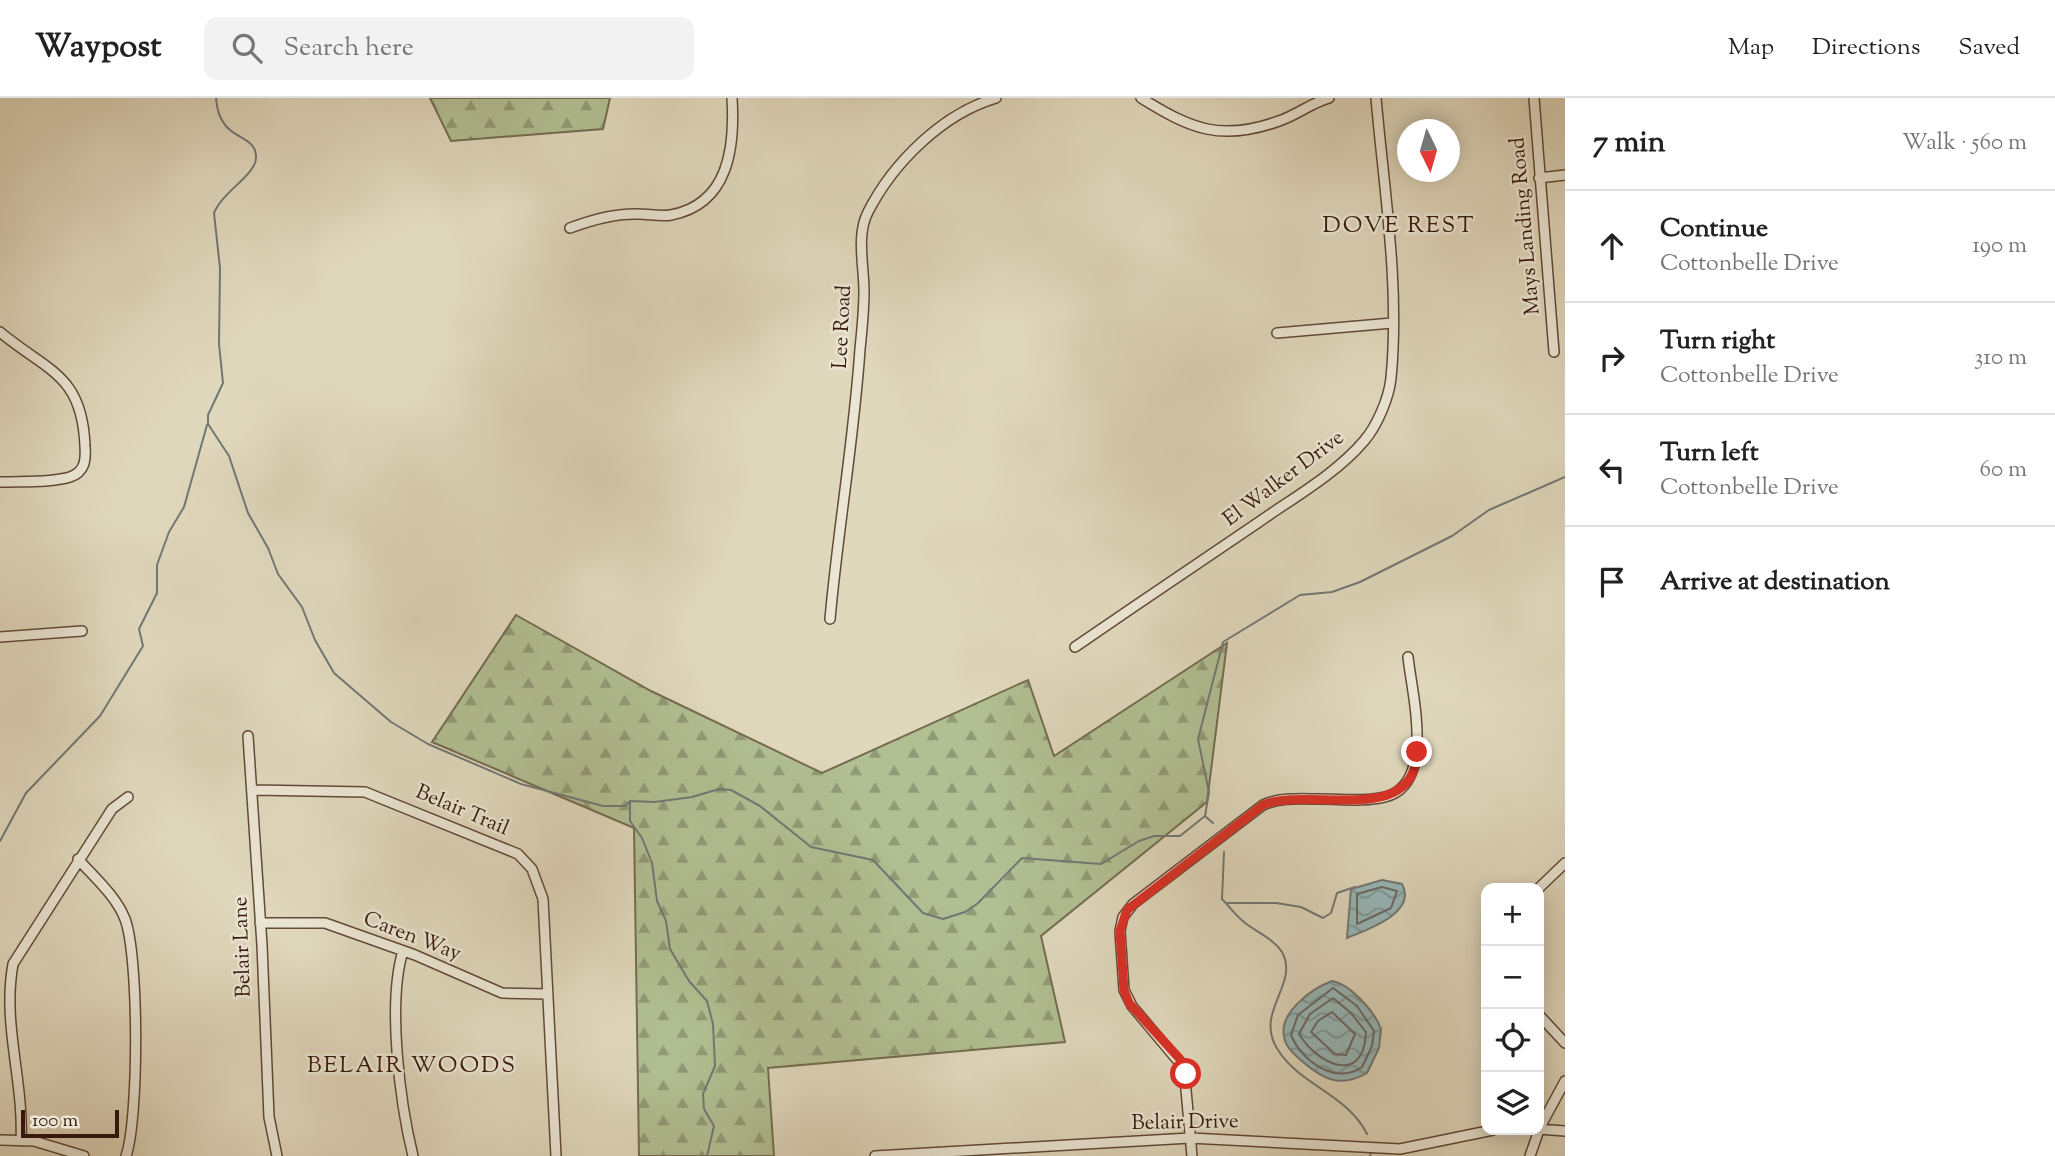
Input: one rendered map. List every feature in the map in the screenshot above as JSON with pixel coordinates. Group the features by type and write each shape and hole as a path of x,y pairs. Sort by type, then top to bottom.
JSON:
{"street":[{"path":"570,228 588,221 637,213 669,216 694,208 709,197 728,165 733,142 732,98"},
{"name":"Lee Road","path":"830,619 860,353 864,292 862,236 867,214 915,148 938,127 996,98"},
{"path":"1141,98 1198,129 1214,132 1279,121 1329,98"},
{"name":"El Walker Drive","path":"1075,647 1308,488 1363,442 1385,401 1391,378 1390,261 1376,98"},
{"name":"Mays Landing Road","path":"1534,98 1554,352"},
{"path":"1539,178 1565,175"},
{"path":"1277,332 1392,323"},
{"path":"0,333 42,360 76,397 83,420 86,461 82,470 70,477 0,482"},
{"path":"0,637 82,631"},
{"path":"1192,1156 1187,1078 1183,1064 1129,1003 1124,990 1120,939 1123,917 1133,904 1263,805 1283,800 1377,798 1393,794 1406,784 1414,772 1417,752 1408,657"},
{"name":"Belair Lane","path":"248,736 269,1117 277,1156"},
{"name":"Belair Trail","path":"252,790 365,792 518,854 532,869 543,899 556,1156"},
{"path":"22,1140 9,1025 9,986 13,964 112,808 128,797"},
{"path":"78,859 121,910 128,931 133,996 134,1081 131,1142 126,1156"},
{"path":"1544,883 1565,863"},
{"name":"Caren Way","path":"260,923 325,923 403,951 502,993 548,994"},
{"path":"403,951 397,971 396,996 402,1101 413,1156"},
{"path":"1544,1020 1565,1043"},
{"path":"1544,1120 1565,1081"},
{"path":"1544,1129 1565,1131"},
{"name":"Belair Drive","path":"875,1156 1190,1138 1400,1149 1481,1132"},
{"path":"1530,1156 1537,1135"},
{"path":"0,1140 57,1145 83,1156"}],"green space":[{"path":"430,98 610,98 603,129 451,141"},
{"path":"516,615 651,691 822,773 1028,680 1054,756 1227,643 1207,802 1041,936 1065,1042 768,1068 774,1156 639,1156 634,828 432,742"}],"water":[{"path":"1382,880 1402,884 1405,894 1403,904 1388,919 1347,938 1351,889"},
{"path":"1332,981 1346,987 1361,1000 1381,1029 1379,1048 1367,1073 1349,1080 1333,1080 1318,1073 1291,1051 1284,1036 1284,1027 1292,1010 1307,995"}],"waterway":[{"path":"216,98 224,123 250,143 256,157 251,170 224,197 214,213 220,268 219,344 223,383 208,415 208,424 229,456 248,513 268,548 278,574 302,607 315,640 334,673 391,722 428,744 521,784 603,806 625,806 630,801 655,802 692,797 719,789 731,790 760,806 811,847 873,860 923,913 943,919 965,912 977,904 1022,858 1101,864 1139,841 1154,836 1180,836 1205,816 1209,792 1198,739 1223,642 1300,595 1332,592 1360,582 1452,536 1489,510 1565,477"},
{"path":"0,841 26,793 100,716 143,646 139,629 157,593 157,565 169,532 184,507 207,425"},
{"path":"630,802 630,821 642,838 652,863 657,901 666,921 670,949 689,981 707,1001 713,1024 715,1066 703,1094 704,1109 714,1126 707,1156"},
{"path":"1206,817 1213,823"},
{"path":"1224,852 1222,899 1249,926 1279,947 1286,964 1271,1023 1272,1036 1278,1050 1299,1073 1348,1109 1367,1134"},
{"path":"1227,903 1276,903 1301,907 1323,918 1331,913 1337,893 1355,887"}],"district":[{"name":"DOVE REST","path":"1399,226"},
{"name":"BELAIR WOODS","path":"412,1066"}],"route":[{"path":"1186,1074 1180,1059 1129,1003 1124,990 1120,931 1127,910 1263,805 1283,800 1388,796 1402,788 1411,778 1417,752"}]}
